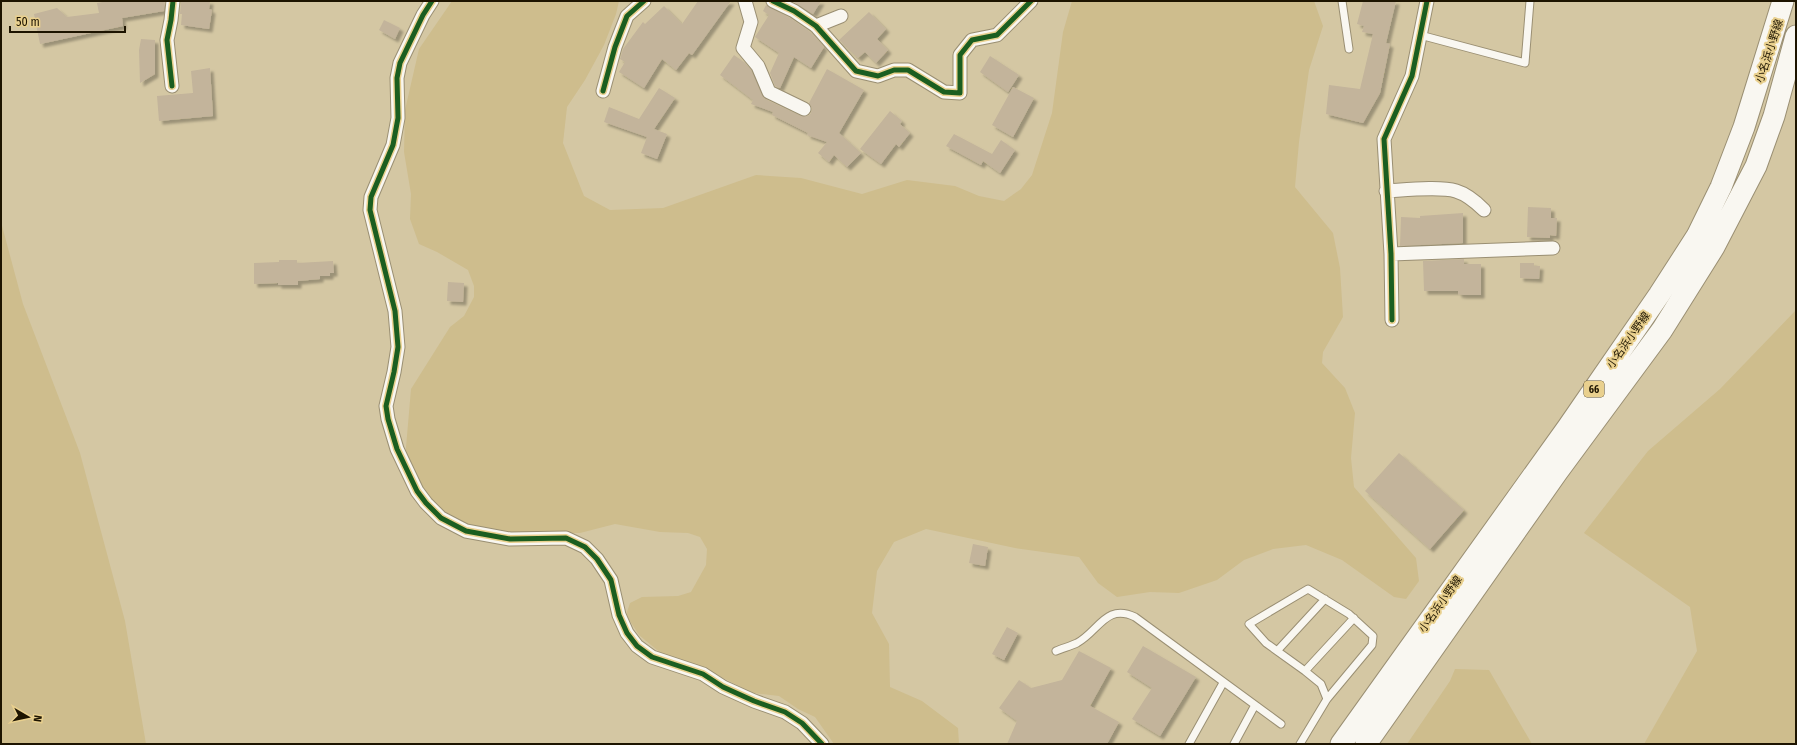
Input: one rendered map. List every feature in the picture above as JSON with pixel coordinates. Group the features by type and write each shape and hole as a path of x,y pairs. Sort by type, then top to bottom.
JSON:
{"main road":[{"name":"小名浜小野線","path":"1341,744 1568,427 1698,236 1721,187 1744,127 1783,1"},
{"name":"小名浜小野線","path":"1366,744 1554,478 1662,330 1714,247 1756,166 1774,116 1796,36"}],"street":[{"path":"172,86 167,40 172,20 173,1"},
{"path":"432,1 423,15 400,63 397,78 398,118 394,138 371,197 370,210 395,310 398,347 386,406 393,438 417,491 426,503 441,518 466,531 510,539 566,538 585,547 597,559 610,580 619,615 627,633 638,646 652,657 703,674 723,687 754,701 785,712 802,723 822,744"},
{"path":"603,91 615,47 627,16 642,1"},
{"path":"745,1 751,22 743,48 758,66 769,92 804,109"},
{"path":"773,1 794,11 816,26 856,71 878,76 894,70 908,70 944,92 960,92 960,54 972,40 997,35 1031,1"},
{"path":"1392,320 1391,254 1384,139 1412,76 1427,1"},
{"path":"816,26 841,16"},
{"path":"1386,191 1430,189 1456,191 1477,203 1484,210"},
{"path":"1391,254 1553,248"}],"lane":[{"path":"1342,1 1349,49"},
{"path":"1420,35 1525,63 1530,1"},
{"path":"1300,744 1327,699 1372,645 1373,636 1349,614 1308,590 1249,624 1266,643 1321,684 1327,699"},
{"path":"1277,651 1325,599"},
{"path":"1056,651 1078,642 1111,614 1124,612 1135,617 1223,683 1281,724"},
{"path":"1305,671 1354,618"},
{"path":"1189,744 1223,683"},
{"path":"1235,743 1254,705"}],"shaded area":[{"path":"452,1 619,1 616,14 604,45 585,80 567,107 563,143 584,196 610,210 663,208 756,175 801,178 862,194 907,180 955,186 979,196 1004,201 1021,189 1032,175 1052,113 1063,32 1072,1 1314,1 1323,26 1309,70 1299,142 1295,187 1333,233 1340,268 1343,317 1323,352 1322,363 1345,388 1355,413 1351,458 1354,487 1416,558 1419,581 1406,599 1394,597 1342,560 1306,545 1273,549 1244,560 1217,580 1179,593 1150,592 1117,597 1098,583 1079,557 1015,548 926,529 894,542 877,571 872,613 889,644 890,687 922,701 958,728 959,744 834,744 815,717 798,709 779,696 753,693 719,676 663,655 639,635 626,615 630,603 642,597 678,596 691,592 706,565 707,549 700,537 688,533 660,532 615,524 580,533 509,533 465,524 432,505 405,459 411,389 450,327 464,316 474,297 474,286 468,270 437,252 419,244 410,219 411,194 404,152 405,110 419,49"},
{"path":"1,222 23,304 80,453 125,621 146,744 1,744"},
{"path":"1796,310 1796,744 1644,744 1697,651 1690,607 1584,533 1648,451 1720,389"},
{"path":"1455,669 1489,670 1532,744 1407,744 1450,681"}],"building":[{"path":"108,1 165,1 164,11 122,18 123,26 40,44 34,14 57,8 67,17 99,13 97,3"},
{"path":"181,1 210,1 209,9 212,10 209,29 181,25"},
{"path":"698,1 731,1 692,55 689,53 676,70 662,59 644,88 619,72 625,62 620,59 623,49 643,22 645,24 664,6 682,24"},
{"path":"792,1 821,1 813,14"},
{"path":"1363,1 1396,1 1386,43 1390,44 1380,93 1363,123 1326,114 1329,85 1360,89 1373,34 1362,32 1364,26 1357,24"},
{"path":"766,5 790,18 809,31 824,47 811,68 794,57 780,88 775,86 770,73 779,53 755,37 769,15 763,11"},
{"path":"869,12 886,29 877,39 888,50 876,63 865,52 858,58 839,40"},
{"path":"384,20 400,28 395,39 379,30"},
{"path":"141,39 155,40 155,74 140,83 139,50"},
{"path":"734,55 745,63 751,70 765,99 801,116 808,116 811,113 812,108 809,103 827,69 864,90 839,133 861,153 847,167 834,155 829,162 818,153 827,142 807,135 808,133 772,115 773,112 751,104 753,100 720,75"},
{"path":"990,56 1019,75 1008,92 980,72"},
{"path":"210,68 213,116 159,121 157,96 193,93 191,71"},
{"path":"1013,87 1034,98 1013,137 992,125"},
{"path":"659,88 675,98 654,129 667,134 657,159 641,153 647,137 604,122 609,107 639,119"},
{"path":"890,111 902,121 900,124 910,133 899,147 896,144 881,164 860,149"},
{"path":"954,134 992,154 1001,140 1015,150 1000,173 983,161 981,165 946,146"},
{"path":"1528,207 1551,208 1551,218 1557,218 1556,236 1550,235 1550,238 1527,237"},
{"path":"1463,213 1463,243 1400,246 1401,217 1420,218 1420,216"},
{"path":"1464,259 1464,264 1481,264 1481,295 1463,295 1458,294 1458,291 1424,291 1423,261"},
{"path":"279,260 297,260 297,263 333,261 334,273 330,273 330,276 320,276 320,279 298,281 298,285 278,285 278,283 254,284 254,263 279,262"},
{"path":"1520,263 1534,263 1534,266 1540,266 1539,279 1520,278"},
{"path":"448,282 464,283 463,302 447,301"},
{"path":"1399,453 1464,510 1430,549 1365,491"},
{"path":"973,544 988,547 985,566 969,563"},
{"path":"1007,627 1018,633 1004,660 992,654"},
{"path":"1143,646 1196,677 1160,736 1132,719 1152,688 1127,672"},
{"path":"1079,651 1111,668 1090,706 1119,722 1107,744 1007,744 1017,721 999,708 1019,680 1031,688 1062,680"}],"cycle path":[{"path":"172,86 167,40 173,1"},
{"path":"432,1 423,15 400,63 397,78 398,118 393,145 371,197 370,210 395,311 398,347 386,406 388,419 397,449 417,491 426,503 441,518 466,531 510,539 566,538 585,547 597,559 611,580 619,615 627,633 637,646 652,657 703,674 723,687 754,701 785,712 802,723 822,744"},
{"path":"603,91 615,47 627,16 644,1"},
{"path":"773,1 794,11 816,26 856,71 878,76 894,70 908,70 944,92 960,93 960,55 972,40 997,35 1031,1"},
{"path":"1392,320 1391,254 1384,139 1412,76 1427,1"}]}
